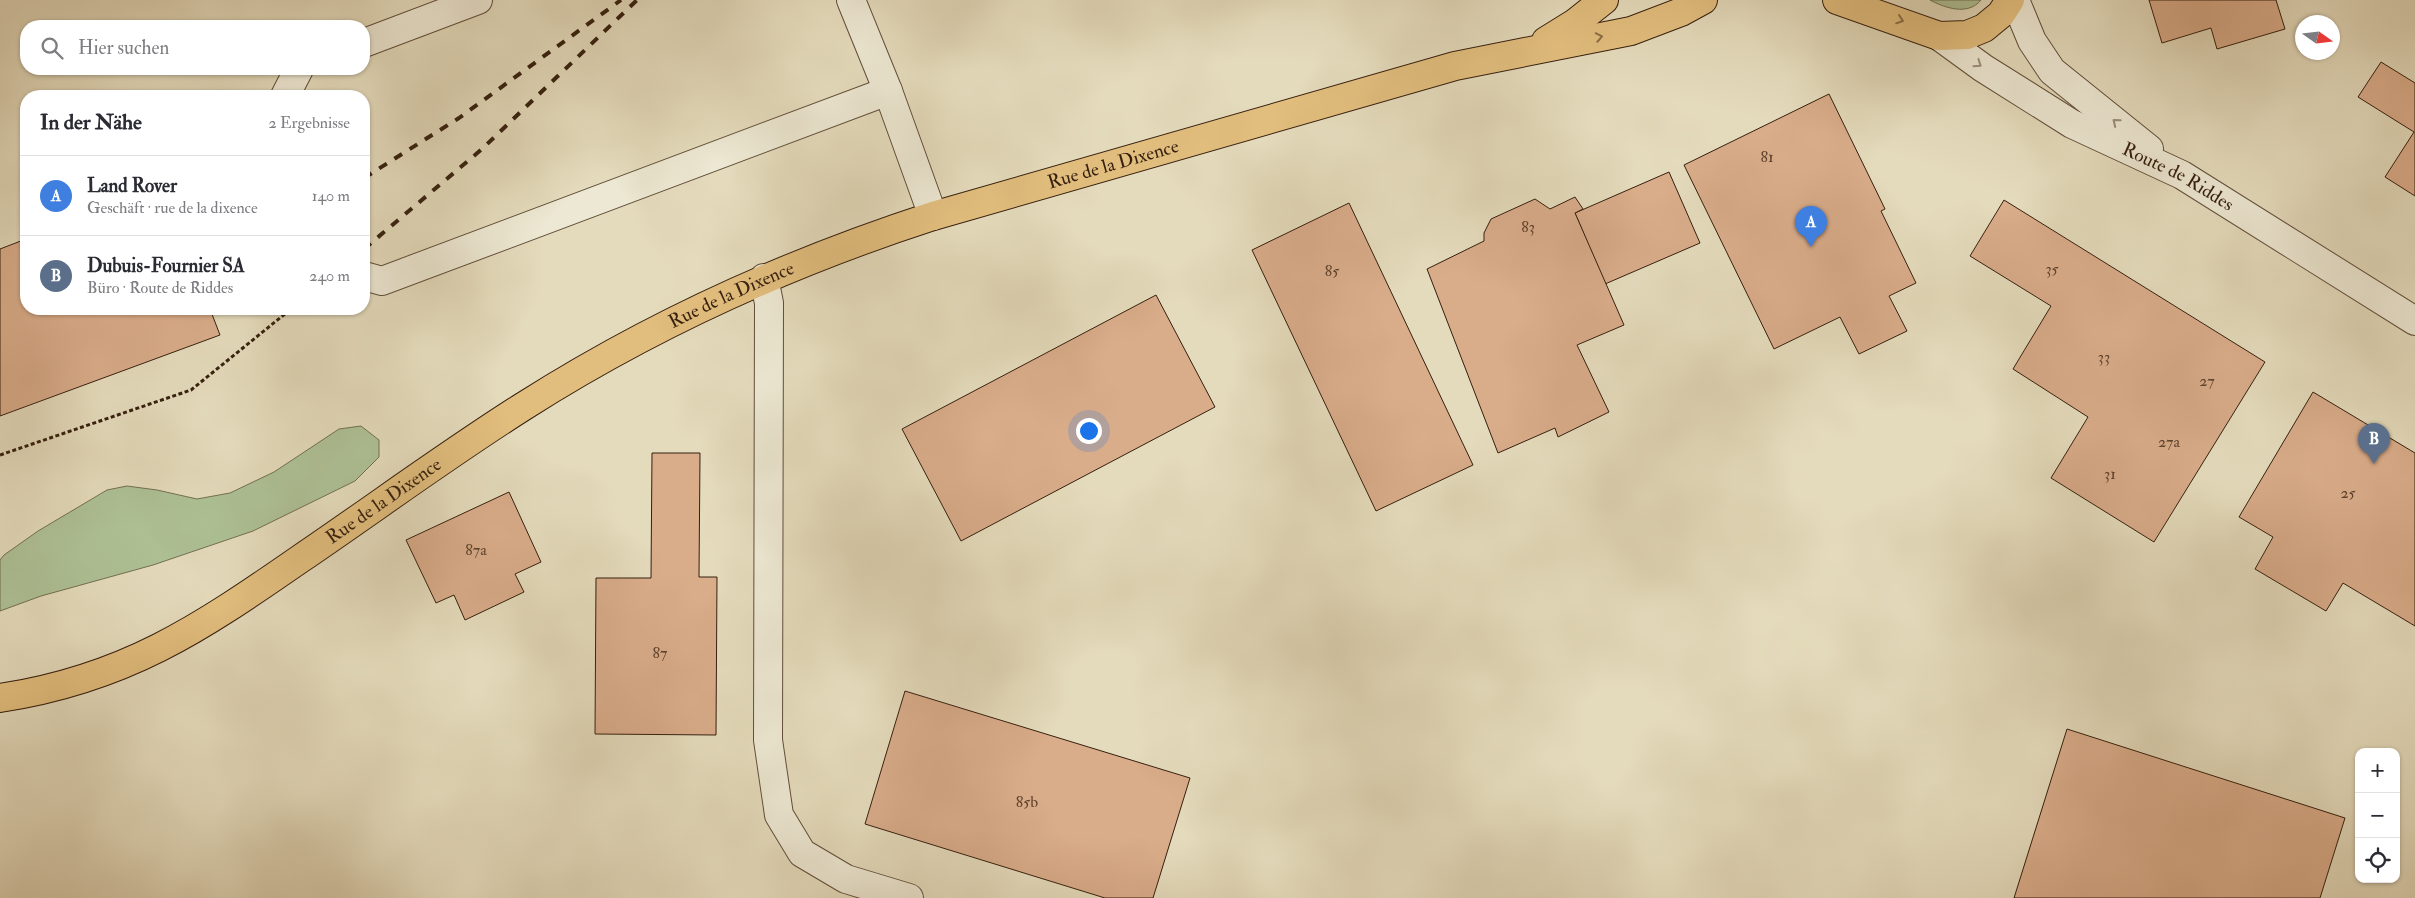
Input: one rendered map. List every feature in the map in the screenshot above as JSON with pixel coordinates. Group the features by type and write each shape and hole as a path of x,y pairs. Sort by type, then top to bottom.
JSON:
{"main road":[{"name":"Rue de la Dixence","path":"1534,49 1575,23 1604,0"},
{"name":"Rue de la Dixence","path":"0,698 54,688 84,680 130,663 168,645 268,581 522,408 574,375 672,322 764,278 878,234 933,216 1454,66 1631,31 1681,12 1703,0"},
{"path":"1837,0 1939,36 1967,35 1984,28 2001,14 2010,0"}],"street":[{"path":"370,41 478,0"},
{"path":"852,0 888,91 933,216"},
{"path":"2015,0 2032,41 2052,71 2182,174"},
{"name":"Route de Riddes","path":"1939,36 1983,68 2072,124 2182,174 2415,321"},
{"path":"288,90 296,75"},
{"path":"370,278 382,281 888,91"},
{"path":"764,278 769,310 768,740 779,815 802,853 846,879 909,898"}],"path":[{"path":"0,455 191,390 284,315"}],"green space":[{"path":"1930,0 1981,0 1970,8 1956,9 1942,6"},
{"path":"361,426 379,440 379,457 355,481 253,531 153,565 41,596 0,611 0,560 4,555 38,531 107,490 127,486 157,490 197,499 230,493 274,472 339,429"}],"building":[{"path":"2149,0 2276,0 2285,29 2217,49 2211,28 2162,43"},
{"path":"2381,62 2415,83 2415,196 2385,177 2414,132 2358,97"},
{"path":"1829,94 1885,209 1881,211 1916,283 1889,296 1907,331 1859,354 1840,317 1774,349 1684,165"},
{"path":"1669,172 1700,243 1605,284 1575,213"},
{"path":"1575,197 1583,209 1575,213 1624,325 1577,345 1609,412 1558,437 1555,428 1498,453 1427,269 1484,241 1484,233 1491,219 1535,199 1550,209"},
{"path":"2004,200 2265,362 2154,542 2051,478 2088,417 2013,369 2051,306 1970,256"},
{"path":"1349,203 1473,465 1376,511 1252,250"},
{"path":"20,241 20,315 212,315 220,335 0,416 0,249"},
{"path":"1156,295 1215,407 961,541 902,429"},
{"path":"2313,392 2415,453 2415,626 2343,583 2326,611 2255,569 2273,537 2239,517"},
{"path":"652,453 700,453 699,577 717,577 716,735 595,734 596,578 651,578"},
{"path":"509,492 541,562 515,574 524,592 465,620 454,595 436,603 406,540"},
{"path":"905,691 1190,778 1153,898 1105,898 865,824"},
{"path":"2067,729 2345,818 2320,898 2014,898"}],"railway":[{"path":"370,174 459,118 621,0"},
{"path":"370,244 482,149 637,0"}],"place":[{"name":"Land Rover","path":"1811,247"},
{"name":"Dubuis-Fournier SA","path":"2374,464"}]}
